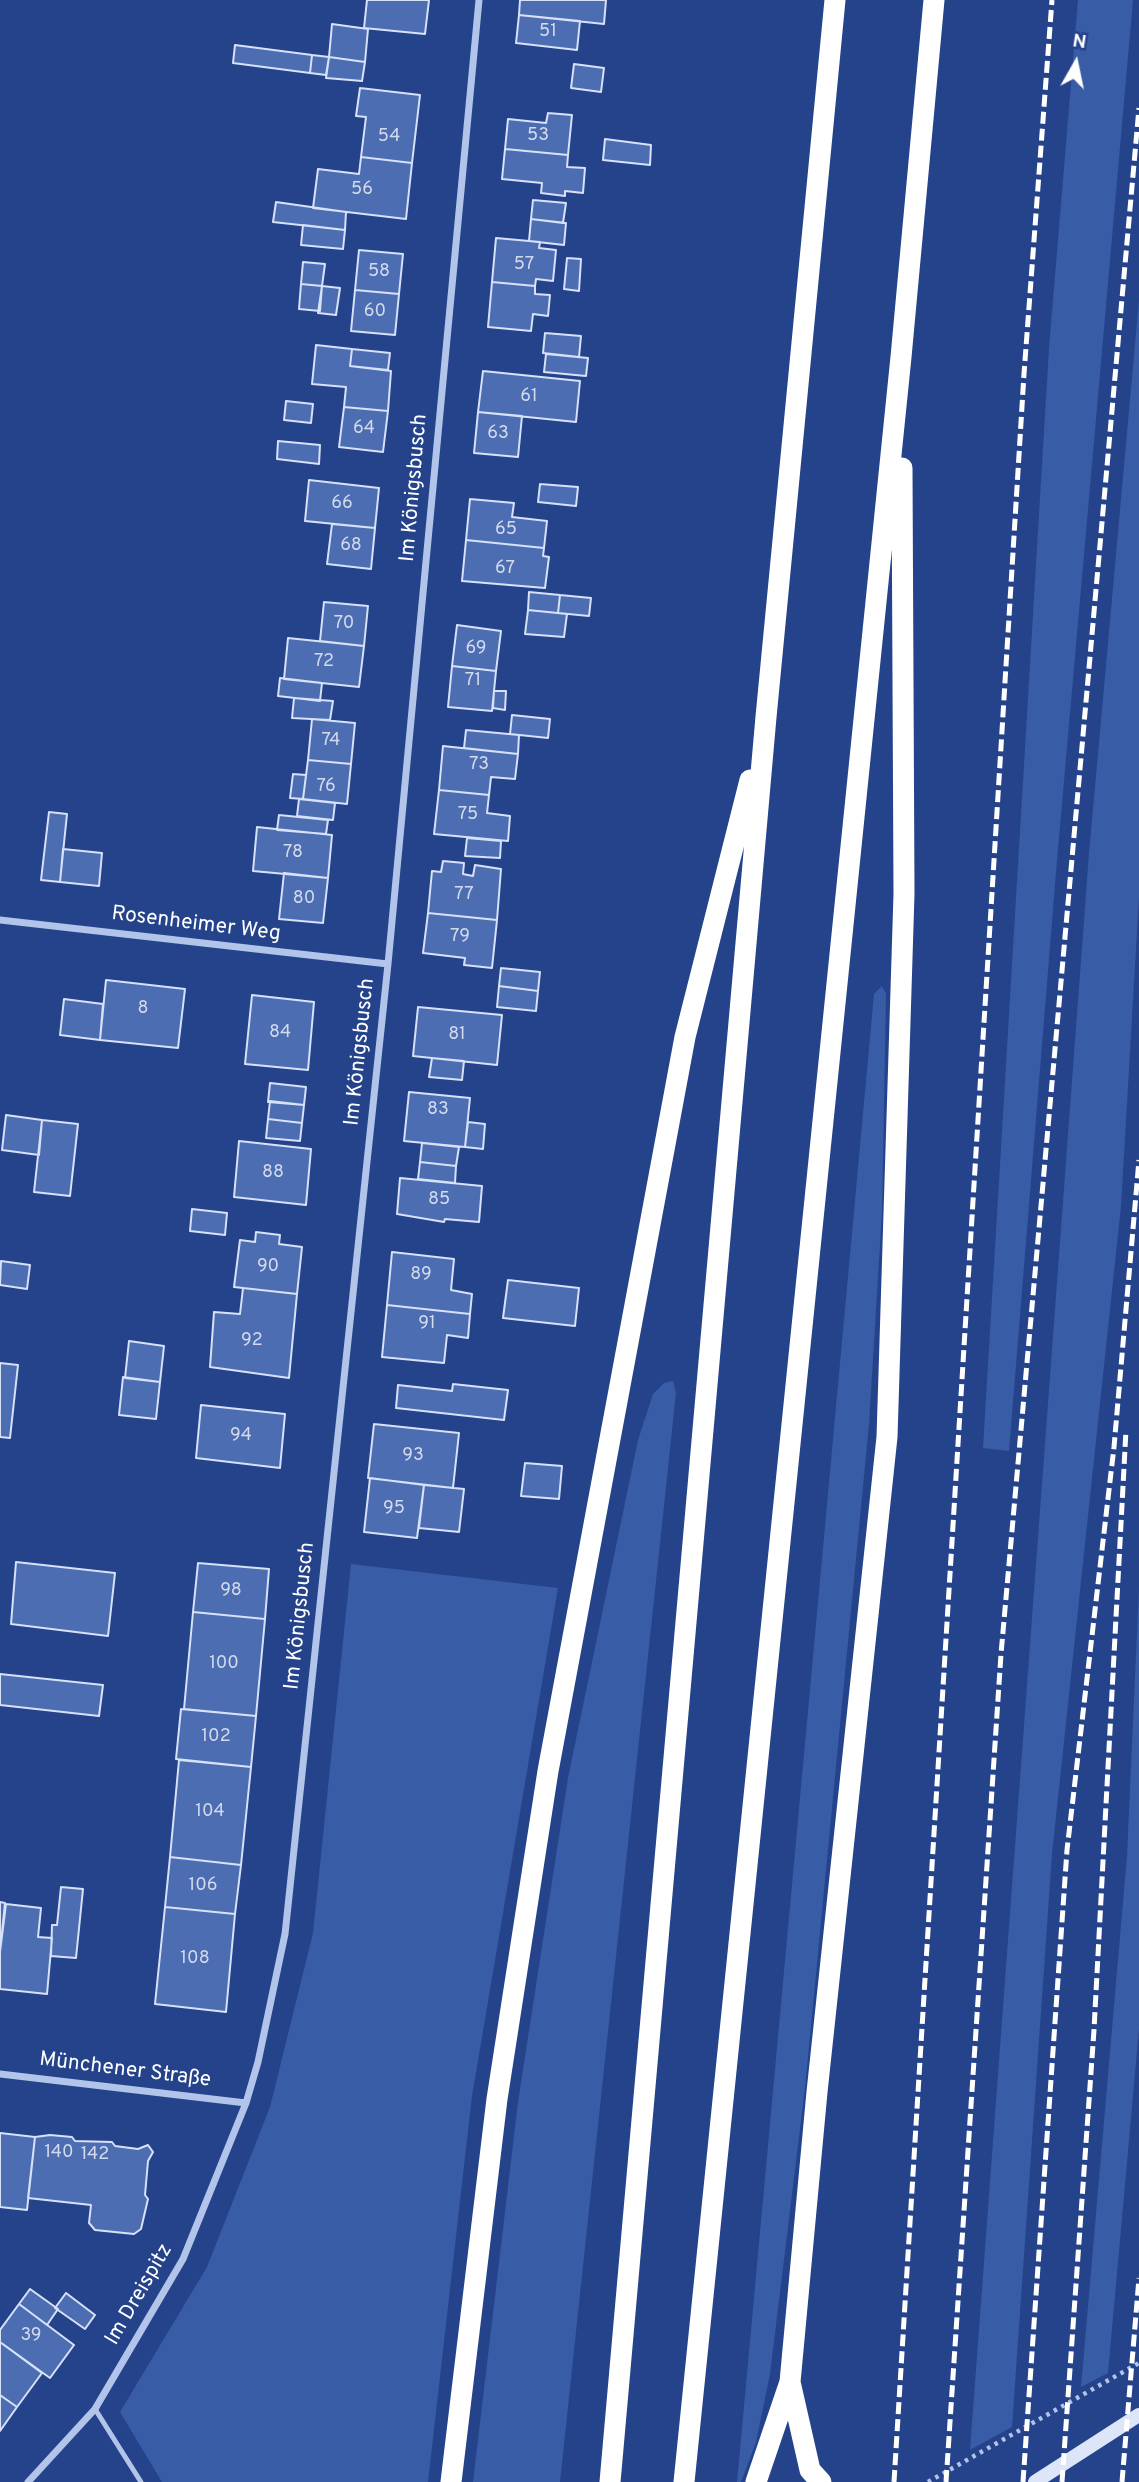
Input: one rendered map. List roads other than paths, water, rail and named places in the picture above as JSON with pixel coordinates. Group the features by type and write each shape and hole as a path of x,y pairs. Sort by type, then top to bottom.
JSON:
{"highway":[{"path":"610,2482 766,717 835,0"},
{"path":"684,2482 901,357 934,0"},
{"path":"756,2482 790,2382 818,2078 887,1437 904,894 901,357"},
{"path":"451,2482 497,2099 548,1771 685,1037 766,717"},
{"path":"790,2382 810,2470 821,2482"}],"main road":[{"path":"1035,2482 1139,2415"}],"street":[{"name":"Im Königsbusch","path":"246,2103 258,2062 285,1934 388,964 479,0"},
{"name":"Rosenheimer Weg","path":"0,920 388,964"},
{"name":"Münchener Straße","path":"0,2074 246,2103"},
{"name":"Im Dreispitz","path":"27,2482 94,2409 183,2259 246,2103"}],"lane":[{"path":"94,2409 141,2482"}],"railway":[{"path":"894,2482 1024,374 1052,0"},
{"path":"946,2482 1001,1654 1139,108"},
{"path":"1023,2482 1067,1850 1114,1447 1139,1160"},
{"path":"1062,2482 1094,2030 1126,1430"},
{"path":"1122,2482 1139,2278"}]}
